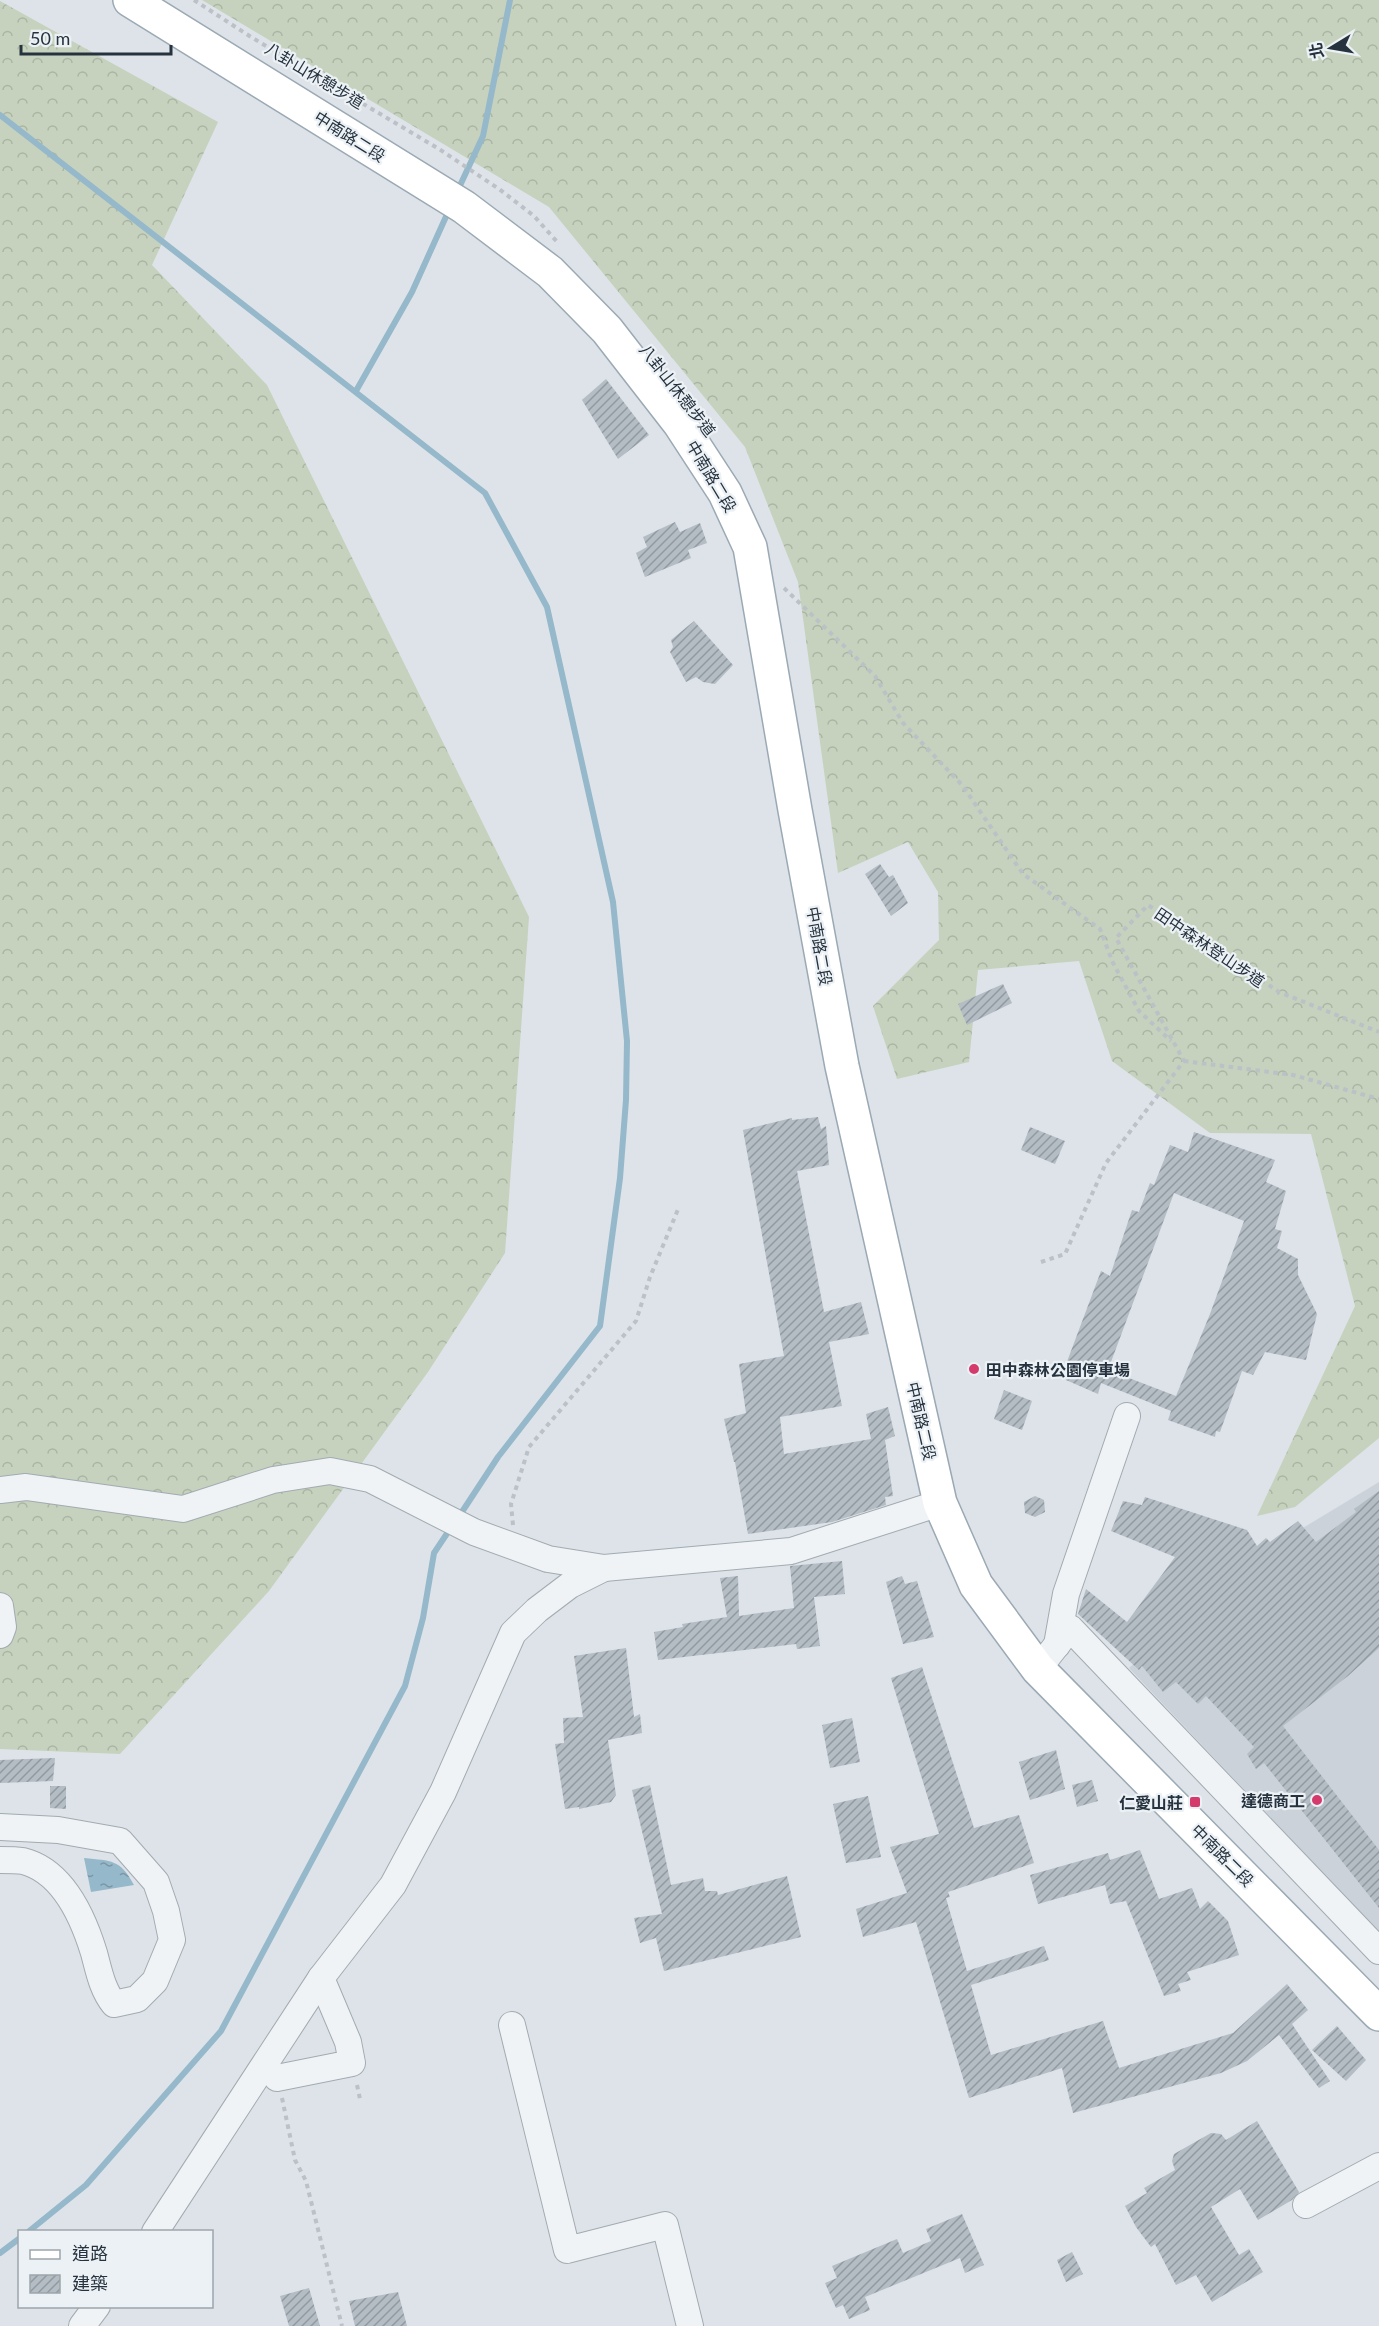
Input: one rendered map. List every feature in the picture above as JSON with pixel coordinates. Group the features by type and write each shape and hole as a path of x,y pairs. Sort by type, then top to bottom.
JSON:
{"main road":[{"name":"中南路二段","path":"130,0 464,207 550,272 608,330 680,424 725,492 750,548 842,1066 940,1503 976,1585 1379,2014"}],"street":[{"path":"1047,1658 1066,1594 1127,1416"},
{"path":"0,1490 26,1487 183,1509 273,1480 330,1471 370,1479 434,1509 474,1532 548,1559 604,1568 791,1551 940,1503"},
{"path":"156,2230 321,1978 393,1885 443,1792 513,1633 537,1610 570,1585 604,1568"},
{"path":"0,1606 3,1628 0,1635"},
{"path":"1047,1658 1070,1628 1379,1951"},
{"path":"0,1827 58,1830 120,1841 156,1882 166,1911 172,1940 155,1981 137,1999 114,2004 106,1994 92,1946 69,1894 46,1872 24,1861 0,1860"},
{"path":"277,2078 352,2063 348,2042 321,1978"},
{"path":"512,2025 567,2250 665,2225 690,2326"},
{"path":"1306,2205 1379,2166"},
{"path":"82,2326 96,2308"}],"path":[{"name":"八卦山休憩步道","path":"194,0 251,37 439,148 534,216 563,249"},
{"path":"779,583 841,645 875,675 903,723 962,785 1023,874 1100,929 1113,963 1139,1011 1174,1043"},
{"name":"田中森林登山步道","path":"1184,1061 1116,938 1148,905 1279,992 1379,1032"},
{"path":"1041,1262 1065,1254 1106,1163 1184,1061 1293,1075 1379,1099"},
{"path":"515,1547 511,1504 529,1447 636,1321 650,1277 679,1207"},
{"path":"277,2078 295,2160 306,2181 342,2326"}],"shaded area":[{"name":"達德商工","path":"1379,1482 1379,1932 1129,1668 1240,1566"}],"green space":[{"path":"202,0 1379,0 1379,1438 1295,1507 1257,1516 1355,1306 1311,1134 1210,1133 1112,1061 1079,961 978,970 969,1062 897,1079 873,1006 939,940 938,892 908,842 838,873 798,582 745,447 549,207"},
{"path":"0,1 218,122 152,265 267,385 529,917 505,1253 428,1372 269,1591 120,1754 0,1749"}],"water":[{"path":"84,1858 114,1863 124,1870 134,1885 91,1892"}],"building":[{"path":"606,379 649,435 618,459 582,400"},
{"path":"675,522 680,532 700,523 707,543 688,550 691,558 645,577 636,553 647,547 643,537"},
{"path":"694,621 733,665 715,684 703,682 696,677 686,682 670,652 673,647 671,640"},
{"path":"880,864 889,877 893,875 908,903 891,916 865,874"},
{"path":"1003,984 1012,1003 967,1025 958,1004"},
{"path":"818,1117 821,1129 826,1126 829,1165 797,1171 824,1312 861,1302 869,1334 829,1342 842,1406 780,1417 784,1454 871,1439 866,1414 888,1407 895,1436 885,1440 893,1496 885,1497 886,1505 832,1522 748,1534 735,1462 724,1419 746,1413 739,1364 784,1356 743,1130 792,1118 792,1120"},
{"path":"1030,1127 1065,1141 1055,1164 1021,1150"},
{"path":"1194,1132 1275,1160 1266,1182 1286,1191 1275,1229 1282,1231 1277,1248 1298,1259 1298,1275 1317,1314 1306,1360 1265,1352 1253,1375 1242,1371 1220,1432 1216,1431 1215,1437 1168,1420 1171,1411 1101,1383 1098,1394 1066,1380 1070,1368 1065,1367 1101,1271 1110,1276 1132,1210 1139,1212 1150,1183 1154,1185 1170,1145 1188,1152","holes":["1174,1193 1244,1221 1210,1314 1176,1396 1108,1370"]},
{"path":"1004,1390 1032,1401 1022,1430 994,1419"},
{"name":"達德商工","path":"1379,1491 1379,1648 1348,1676 1283,1726 1379,1850 1379,1908 1264,1763 1256,1769 1247,1754 1254,1747 1206,1696 1198,1704 1176,1682 1163,1692 1142,1666 1139,1670 1078,1614 1086,1589 1127,1622 1175,1557 1111,1531 1123,1501 1142,1505 1145,1497 1247,1530 1257,1546 1266,1538 1270,1542 1298,1521 1316,1542 1356,1512 1354,1509"},
{"path":"1035,1496 1044,1500 1045,1512 1035,1517 1025,1513 1024,1502"},
{"path":"842,1561 845,1594 814,1597 820,1646 797,1649 796,1644 658,1660 654,1632 683,1627 682,1624 727,1617 720,1578 738,1576 739,1616 794,1608 790,1566"},
{"path":"902,1576 905,1584 917,1581 934,1637 903,1644 886,1582"},
{"path":"626,1648 634,1717 640,1714 642,1733 608,1740 616,1795 611,1802 579,1809 579,1807 565,1809 555,1744 564,1743 563,1718 583,1717 574,1656"},
{"path":"922,1667 974,1828 1019,1815 1034,1863 948,1892 950,1897 946,1898 967,1971 1044,1946 1049,1960 971,1985 991,2055 1103,2021 1119,2068 1233,2033 1287,1984 1308,2010 1292,2024 1330,2081 1319,2088 1279,2035 1247,2061 1221,2073 1073,2113 1062,2068 969,2098 916,1922 863,1937 856,1909 907,1893 890,1847 939,1834 891,1678"},
{"path":"852,1718 860,1762 830,1768 822,1725"},
{"path":"1056,1750 1065,1789 1030,1800 1019,1762"},
{"path":"55,1758 53,1781 0,1783 0,1760"},
{"path":"1092,1780 1098,1801 1077,1807 1072,1785"},
{"path":"650,1785 671,1885 703,1878 705,1891 717,1891 718,1895 787,1876 801,1937 664,1971 656,1938 640,1943 634,1918 662,1914 632,1790"},
{"path":"50,1786 66,1786 66,1809 50,1808"},
{"path":"868,1796 881,1857 846,1863 833,1804"},
{"path":"1140,1850 1159,1899 1192,1888 1200,1909 1208,1901 1228,1921 1239,1955 1187,1972 1191,1980 1178,1984 1181,1991 1164,1996 1126,1901 1110,1904 1105,1885 1038,1904 1030,1875 1108,1853 1110,1860"},
{"path":"1337,2026 1366,2060 1346,2081 1312,2050"},
{"path":"1257,2121 1299,2192 1292,2200 1258,2220 1240,2189 1211,2207 1239,2255 1249,2249 1263,2272 1212,2302 1196,2275 1176,2285 1155,2244 1151,2247 1136,2227 1125,2206 1147,2193 1144,2188 1175,2170 1172,2161 1174,2154 1211,2133 1221,2134 1226,2140"},
{"path":"962,2214 984,2265 965,2273 960,2258 865,2297 870,2310 849,2319 843,2305 836,2308 825,2283 837,2278 832,2266 897,2239 903,2253 931,2241 926,2229"},
{"path":"1072,2252 1083,2274 1066,2282 1057,2260"},
{"path":"309,2288 320,2326 289,2326 280,2296"},
{"path":"398,2292 407,2326 355,2326 349,2301"}],"waterway":[{"path":"457,192 483,136 510,0"},
{"path":"0,115 485,493 547,607 613,902 627,1041 626,1100 620,1178 600,1326 498,1457 458,1518"},
{"path":"356,391 412,292 449,210"},
{"path":"30,2230 86,2185 221,2031 405,1686 423,1618 434,1553 452,1526"},
{"path":"0,2253 18,2240"}],"place":[{"name":"田中森林公園停車場","path":"974,1369"},
{"name":"達德商工","path":"1317,1800"},
{"name":"仁愛山莊","path":"1195,1802"}]}
